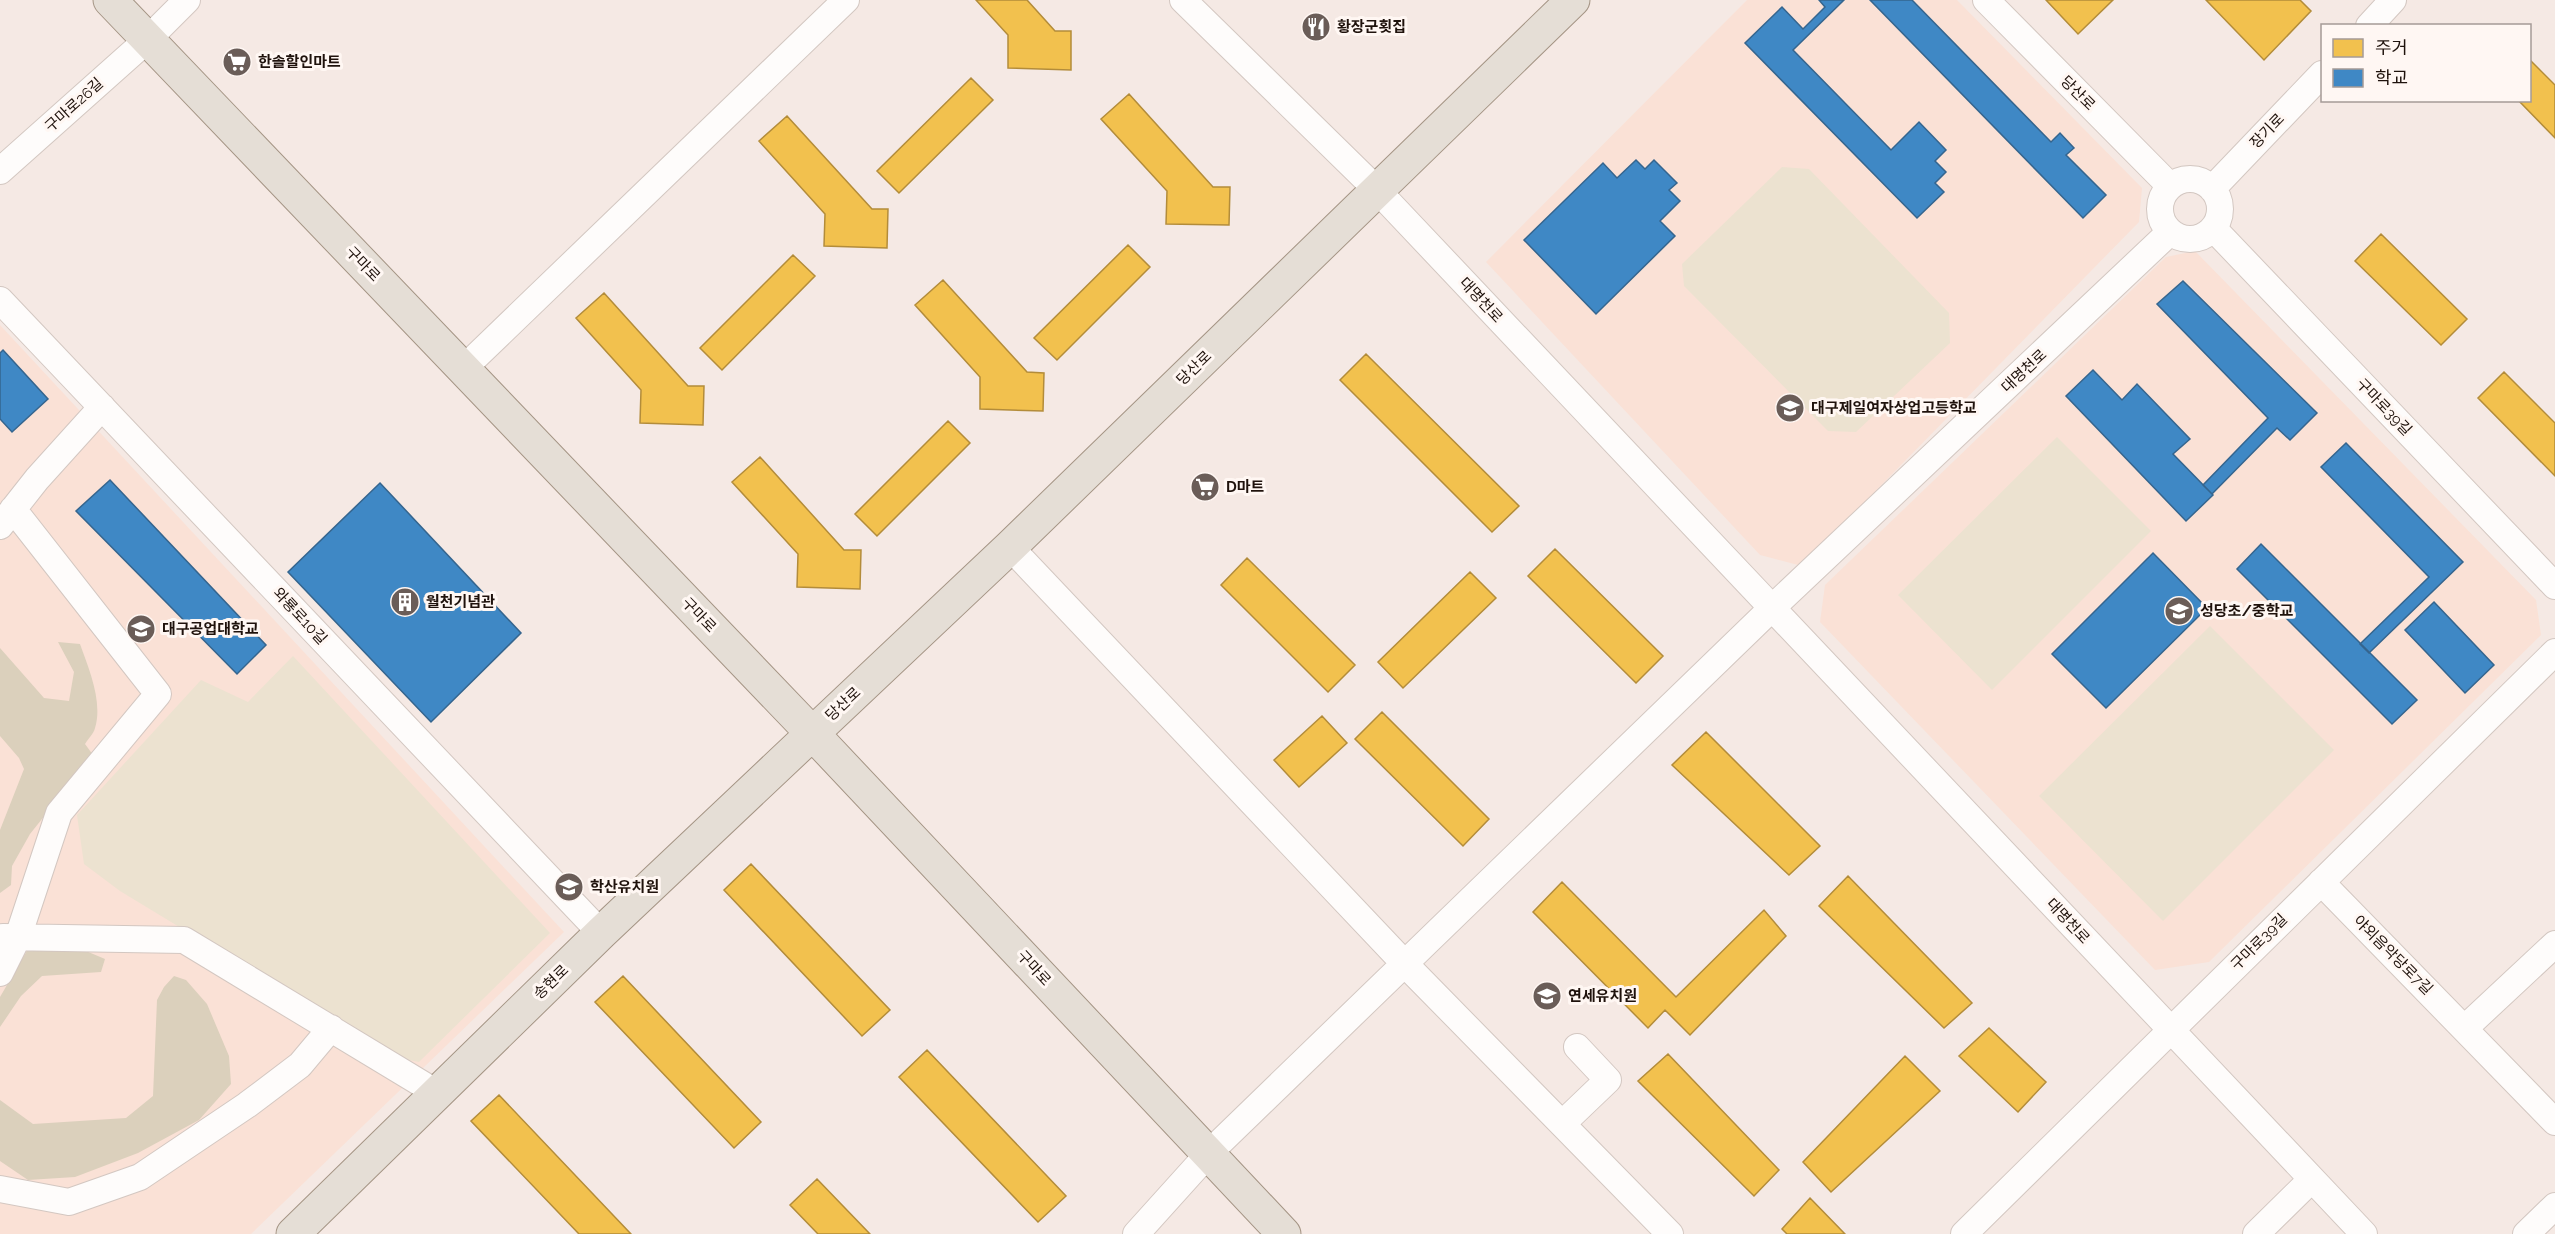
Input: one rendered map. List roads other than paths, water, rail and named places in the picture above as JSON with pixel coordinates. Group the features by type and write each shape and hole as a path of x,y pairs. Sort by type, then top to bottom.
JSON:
{"main road":[{"name":"구마로","path":"111,0 812,733 1284,1234"},
{"name":"당산로","path":"812,733 1010,547 1573,0"},
{"name":"송현로","path":"293,1234 601,933 812,733"}],"street":[{"name":"구마로26길","path":"0,171 147,40 187,0"},
{"path":"463,369 846,0"},
{"name":"대명천로","path":"1183,0 1377,190 2364,1234"},
{"name":"당산로","path":"1986,0 2170,186"},
{"path":"2371,24 2393,0"},
{"name":"장기로","path":"2212,189 2321,75"},
{"path":"2188,179 2197,180 2212,189 2218,199 2220,209 2213,228 2195,239 2185,239 2170,232 2162,222 2159,212 2160,202 2170,186 2188,179"},
{"name":"구마로39길","path":"2213,228 2555,586"},
{"name":"대명천로","path":"1772,608 2170,232"},
{"name":"와룡로10길","path":"0,300 601,933"},
{"path":"0,973 9,937 59,813 158,694 7,517 37,478 102,407"},
{"path":"1010,547 1405,963 1670,1234"},
{"path":"1137,1234 1209,1153 1772,608"},
{"name":"구마로39길","path":"1964,1234 2555,652"},
{"name":"야외음악당로7길","path":"2321,882 2555,1122"},
{"path":"9,937 184,940 437,1093"},
{"path":"2465,1028 2555,944"},
{"path":"0,1189 69,1202 140,1177 247,1106 300,1065 331,1028"},
{"path":"1562,1124 1608,1080 1577,1047"},
{"path":"2256,1234 2312,1179"},
{"path":"2526,1234 2555,1206"}],"place":[{"name":"황장군횟집","path":"1316,27"},
{"name":"한솔할인마트","path":"237,62"},
{"name":"대구제일여자상업고등학교","path":"1790,408"},
{"name":"D마트","path":"1205,487"},
{"name":"월천기념관","path":"405,602"},
{"name":"성당초/중학교","path":"2179,611"},
{"name":"대구공업대학교","path":"141,629"},
{"name":"학산유치원","path":"569,887"},
{"name":"연세유치원","path":"1547,996"}]}
